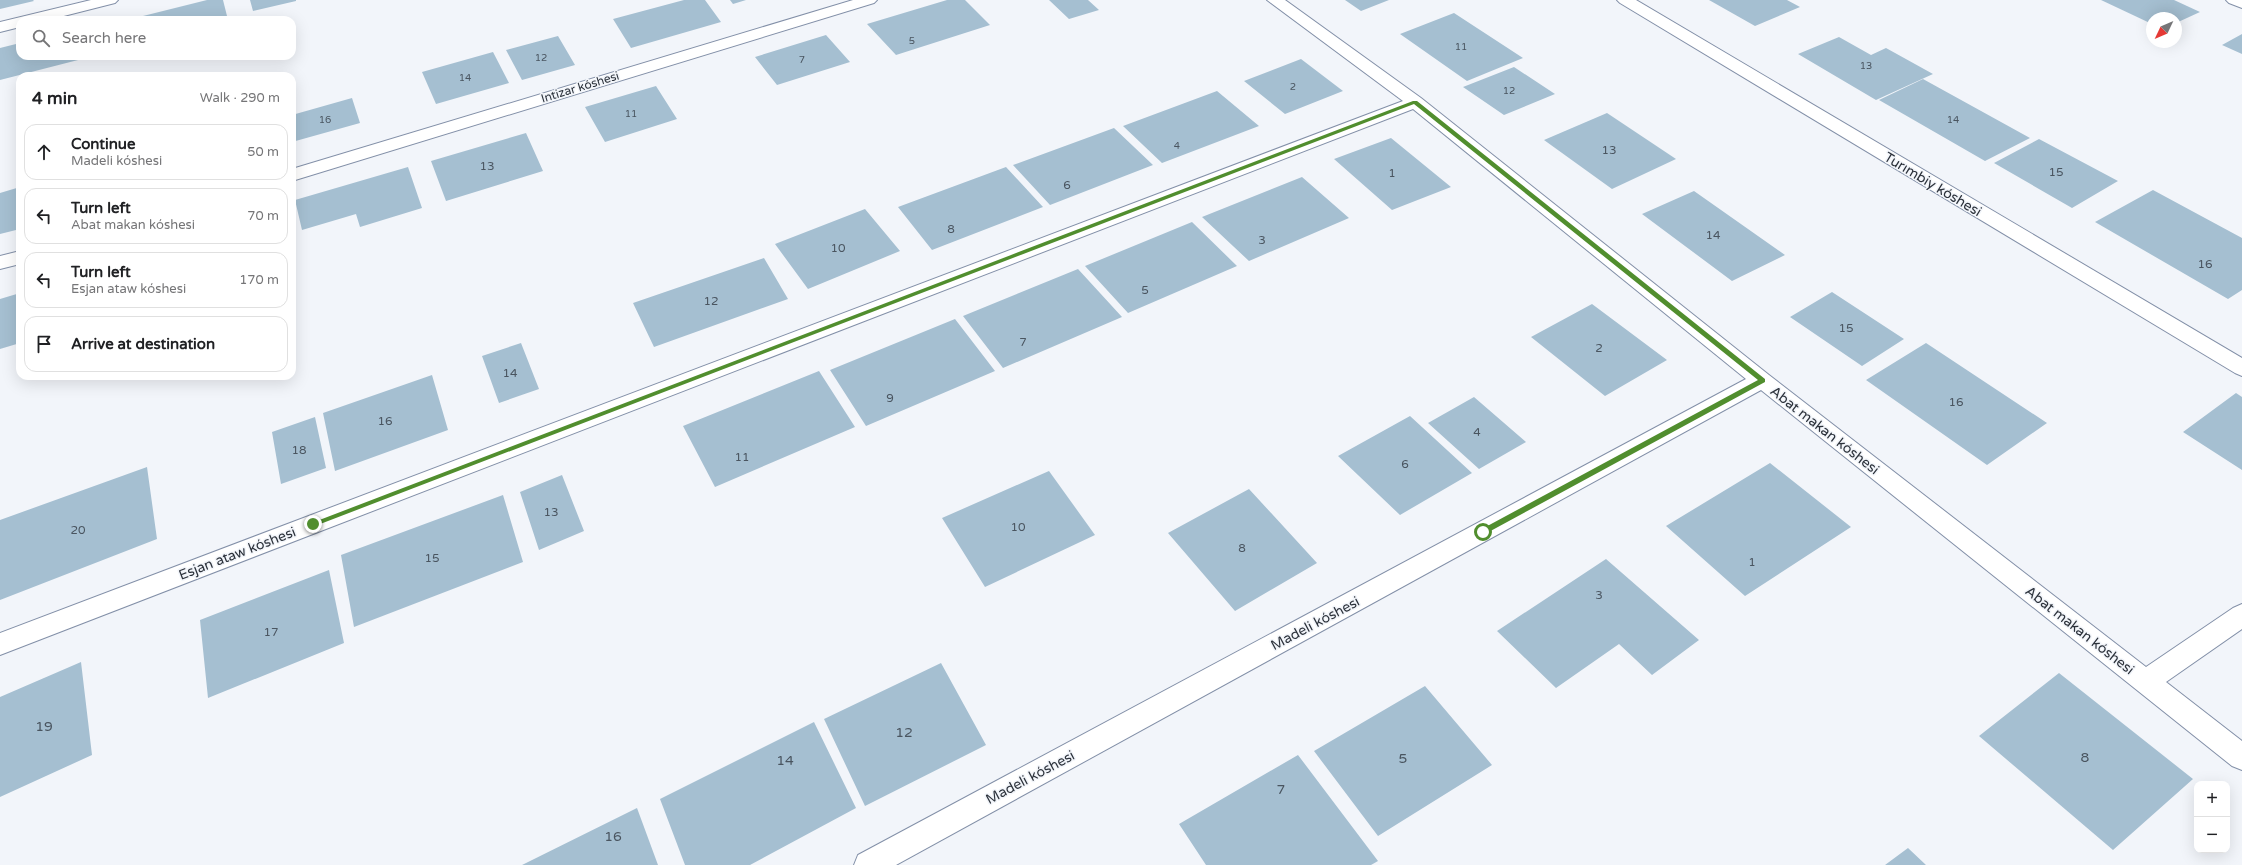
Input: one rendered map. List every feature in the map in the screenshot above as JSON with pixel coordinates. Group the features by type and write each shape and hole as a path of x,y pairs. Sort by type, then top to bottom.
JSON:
{"street":[{"path":"45,16 110,0"},
{"name":"Intizar kóshesi","path":"296,173 869,0"},
{"name":"Abat makan kóshesi","path":"1275,0 1415,102 1762,380 2242,757"},
{"name":"Turımbiy kóshesi","path":"1625,0 2242,368"},
{"path":"2234,0 2242,3"},
{"path":"0,27 16,23"},
{"name":"Esjan ataw kóshesi","path":"0,644 1415,102"},
{"path":"0,263 16,258"},
{"name":"Madeli kóshesi","path":"868,865 1762,380"},
{"path":"2146,681 2242,615"}],"building":[{"path":"0,0 33,0 34,1 0,9"},
{"path":"207,0 223,0 227,16 143,16"},
{"path":"250,0 296,0 296,1 253,11"},
{"path":"684,0 705,0 721,22 631,48 613,19"},
{"path":"730,0 746,0 733,4"},
{"path":"947,0 965,0 990,25 896,55 867,24"},
{"path":"1049,0 1088,0 1099,10 1069,19"},
{"path":"1345,0 1389,0 1361,11"},
{"path":"1709,0 1787,0 1800,7 1755,26"},
{"path":"2101,0 2174,0 2200,12 2182,20 2182,12 2146,12 2146,21"},
{"path":"1454,13 1523,58 1467,81 1400,34"},
{"path":"2242,34 2242,54 2222,45"},
{"path":"826,35 850,62 777,85 755,57"},
{"path":"558,36 575,65 522,80 506,50"},
{"path":"1839,37 1871,55 1886,48 1933,74 1876,100 1798,54"},
{"path":"16,44 16,60 78,60 31,72 16,72 16,76 0,80 0,48"},
{"path":"493,52 509,83 436,104 422,72"},
{"path":"1301,59 1343,91 1285,114 1244,81"},
{"path":"1514,67 1555,94 1504,115 1463,87"},
{"path":"1923,79 2030,138 1985,161 1879,100"},
{"path":"656,86 677,119 605,142 585,107"},
{"path":"1217,91 1259,126 1162,163 1123,126"},
{"path":"352,98 360,123 296,141 296,114"},
{"path":"1607,113 1676,159 1612,189 1544,140"},
{"path":"1114,128 1153,165 1050,205 1013,165"},
{"path":"526,133 543,171 446,201 431,161"},
{"path":"1391,138 1451,187 1392,210 1334,159"},
{"path":"2039,139 2118,181 2072,208 1994,163"},
{"path":"408,167 422,208 360,227 356,214 302,230 296,200"},
{"path":"1006,167 1043,207 932,250 898,207"},
{"path":"1302,177 1349,218 1249,261 1202,217"},
{"path":"16,188 16,230 0,234 0,193"},
{"path":"2153,190 2242,238 2242,290 2228,299 2095,222"},
{"path":"1694,191 1785,255 1732,281 1642,214"},
{"path":"865,209 900,251 808,289 775,244"},
{"path":"1192,222 1237,266 1128,313 1085,266"},
{"path":"764,258 788,299 654,347 633,303"},
{"path":"1078,269 1122,317 1003,368 963,316"},
{"path":"1832,292 1904,339 1862,366 1790,317"},
{"path":"16,294 16,344 0,349 0,299"},
{"path":"1592,304 1667,360 1605,396 1531,337"},
{"path":"955,319 995,371 866,426 830,370"},
{"path":"521,343 539,389 499,403 482,356"},
{"path":"1926,343 2047,423 1987,465 1866,380"},
{"path":"819,371 855,427 715,487 683,426"},
{"path":"432,375 448,430 335,471 323,413"},
{"path":"2236,393 2242,397 2242,470 2183,432"},
{"path":"1474,397 1526,442 1479,469 1428,423"},
{"path":"1410,416 1472,473 1400,515 1338,456"},
{"path":"315,417 326,468 281,484 272,432"},
{"path":"1770,463 1851,527 1745,596 1666,526"},
{"path":"147,467 157,539 0,600 0,520"},
{"path":"1049,471 1095,535 985,587 942,518"},
{"path":"562,475 584,531 539,550 520,492"},
{"path":"1249,489 1317,563 1235,611 1168,533"},
{"path":"503,495 523,562 354,627 341,555"},
{"path":"1606,559 1699,640 1652,675 1619,644 1556,688 1497,631"},
{"path":"329,570 344,643 208,698 200,620"},
{"path":"81,662 92,755 0,797 0,697"},
{"path":"941,663 986,745 865,806 824,719"},
{"path":"2059,673 2193,779 2113,850 1979,736"},
{"path":"1425,686 1492,765 1378,836 1314,751"},
{"path":"814,722 856,808 750,865 685,865 660,799"},
{"path":"1298,755 1378,861 1371,865 1206,865 1179,824"},
{"path":"637,808 658,865 522,865"},
{"path":"1908,848 1926,865 1885,865"}],"route":[{"path":"313,524 1415,102 1762,380 1483,532"}]}
